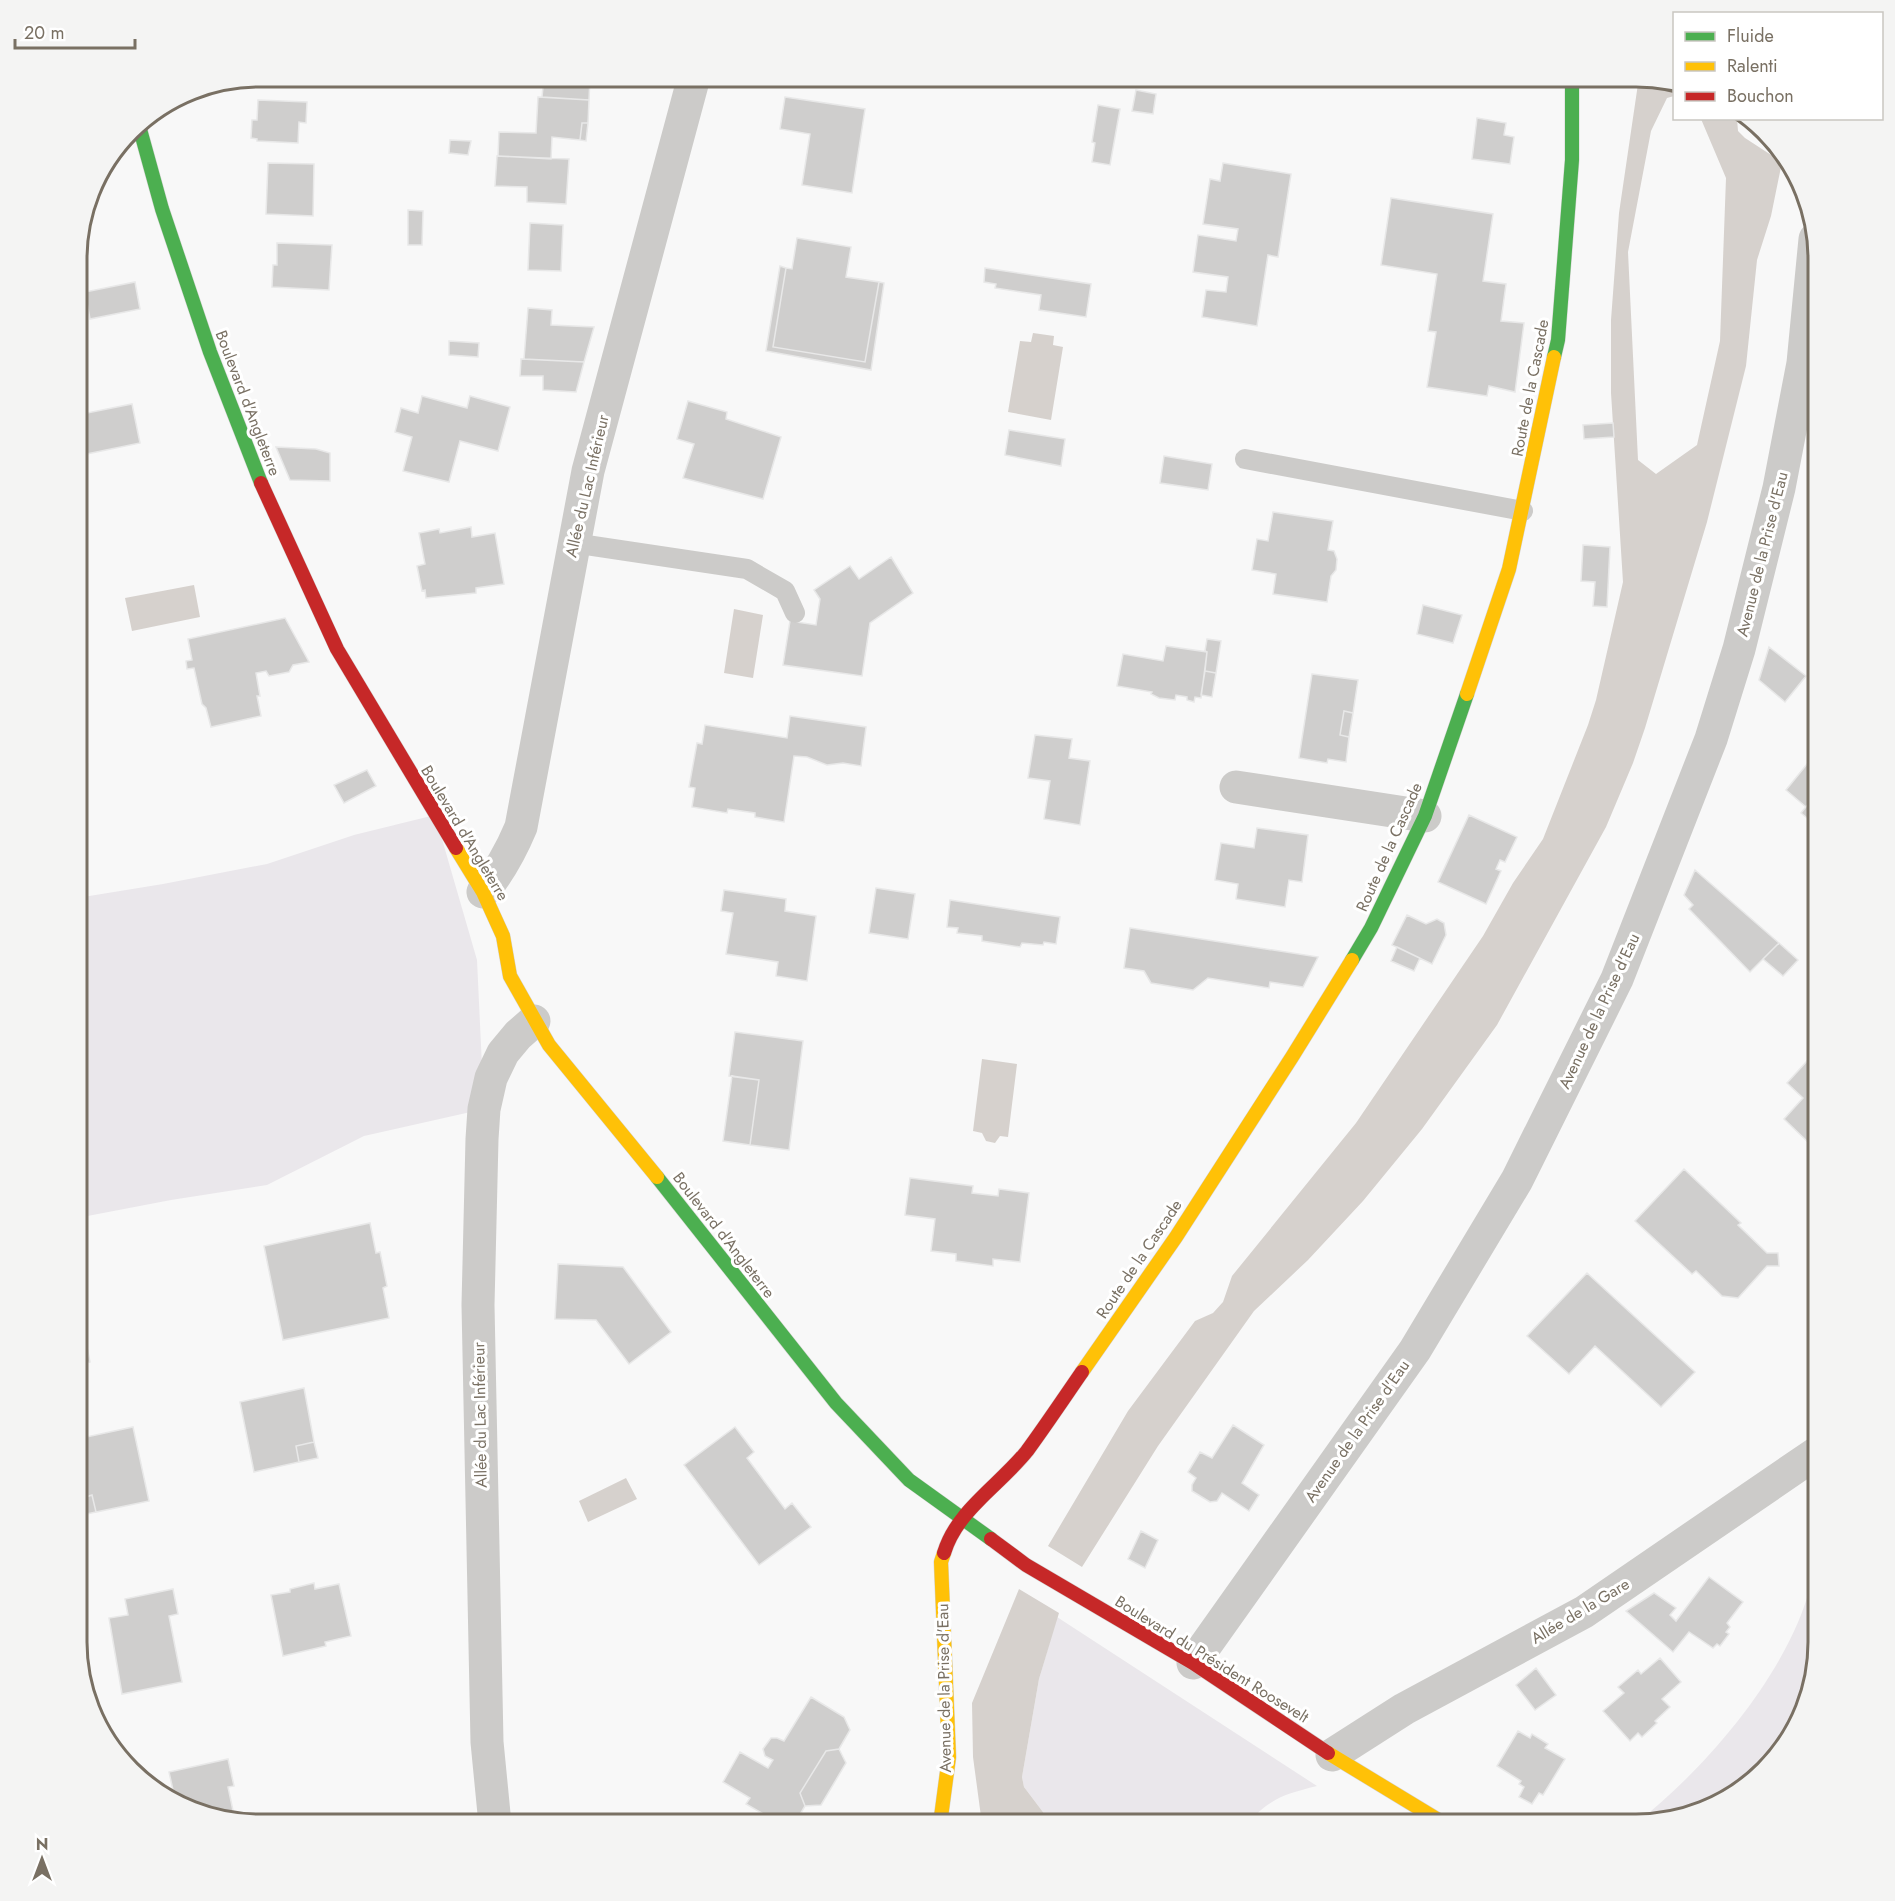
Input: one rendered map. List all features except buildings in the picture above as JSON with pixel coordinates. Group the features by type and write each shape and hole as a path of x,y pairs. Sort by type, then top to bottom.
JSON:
{"street":[{"name":"Allée du Lac Inférieur","path":"483,892 510,853 521,827 588,471 691,87"},
{"name":"Route de la Cascade","path":"962,1519 1026,1452 1176,1237 1292,1057 1371,928 1425,816 1509,569 1558,340 1572,160 1572,87"},
{"name":"Boulevard d'Angleterre","path":"141,134 162,209 210,352 269,503 337,649 426,801 483,892 502,936 510,976 534,1021 549,1045 622,1132 836,1403 909,1480 962,1519"},
{"name":"Avenue de la Prise d'Eau","path":"1193,1663 1415,1350 1517,1180 1617,979 1711,739 1739,650 1779,488 1803,363 1808,311"},
{"path":"1236,787 1425,816"},
{"name":"Allée du Lac Inférieur","path":"494,1814 487,1742 478,1328 482,1140 484,1109 491,1078 502,1053 534,1021"},
{"name":"Allée de la Gare","path":"1332,1755 1404,1709 1584,1612 1808,1459"},
{"name":"Avenue de la Prise d'Eau","path":"941,1814 949,1757 941,1562 944,1548 962,1519"},
{"name":"Boulevard du Président Roosevelt","path":"962,1519 1026,1565 1193,1663 1332,1755 1429,1814"}],"lane":[{"path":"1245,459 1523,510"},
{"path":"573,543 747,569 785,591 795,613"}],"shaded area":[{"path":"1638,87 1673,91 1673,96 1667,98 1651,131 1628,252 1638,460 1656,474 1697,445 1720,341 1726,178 1701,120 1737,120 1738,131 1774,157 1781,167 1771,216 1757,260 1746,366 1707,522 1633,763 1606,827 1497,1025 1422,1129 1363,1201 1308,1260 1254,1311 1158,1446 1082,1567 1048,1546 1128,1411 1195,1321 1213,1313 1223,1302 1232,1276 1356,1123 1483,936 1513,883 1543,839 1596,700 1623,582 1611,393 1611,320 1619,213"},
{"path":"1033,333 1054,336 1053,345 1063,347 1051,420 1008,412 1020,341 1031,342"},
{"path":"194,585 200,617 132,631 125,598"},
{"path":"734,609 763,615 753,678 724,673"},
{"path":"435,815 477,960 484,1109 364,1136 267,1185 87,1216 87,896 267,864 354,835"},
{"path":"982,1059 1017,1064 1008,1137 1000,1136 995,1143 986,1141 982,1133 973,1131"},
{"path":"626,1478 637,1499 588,1522 579,1501"},
{"path":"1019,1589 1059,1613 1039,1679 1022,1777 1024,1787 1044,1814 981,1814 973,1757 972,1703"},
{"path":"1808,1592 1808,1653 1805,1675 1795,1708 1772,1747 1758,1764 1732,1785 1712,1796 1680,1808 1647,1814 1689,1776 1741,1716 1784,1651 1800,1617"},
{"path":"1057,1617 1317,1786 1279,1798 1256,1814 1044,1814 1024,1787 1022,1777 1039,1679"}],"traffic: fast":[{"path":"1554,357 1558,340 1572,160 1572,87"},
{"path":"141,134 162,209 210,352 261,483"},
{"path":"1352,960 1371,928 1425,816 1467,694"},
{"path":"657,1177 836,1403 909,1480 991,1539"}],"traffic: slow":[{"path":"1467,694 1509,569 1554,357"},
{"path":"456,848 483,892 503,936 510,976 549,1045 657,1177"},
{"path":"1082,1372 1176,1237 1352,960"},
{"path":"941,1814 949,1757 941,1562 944,1553"},
{"path":"1328,1753 1429,1814"}],"traffic: jam":[{"path":"261,483 337,649 456,848"},
{"path":"944,1553 959,1524 1027,1451 1082,1372"},
{"path":"991,1539 1026,1565 1193,1663 1328,1753"}]}
